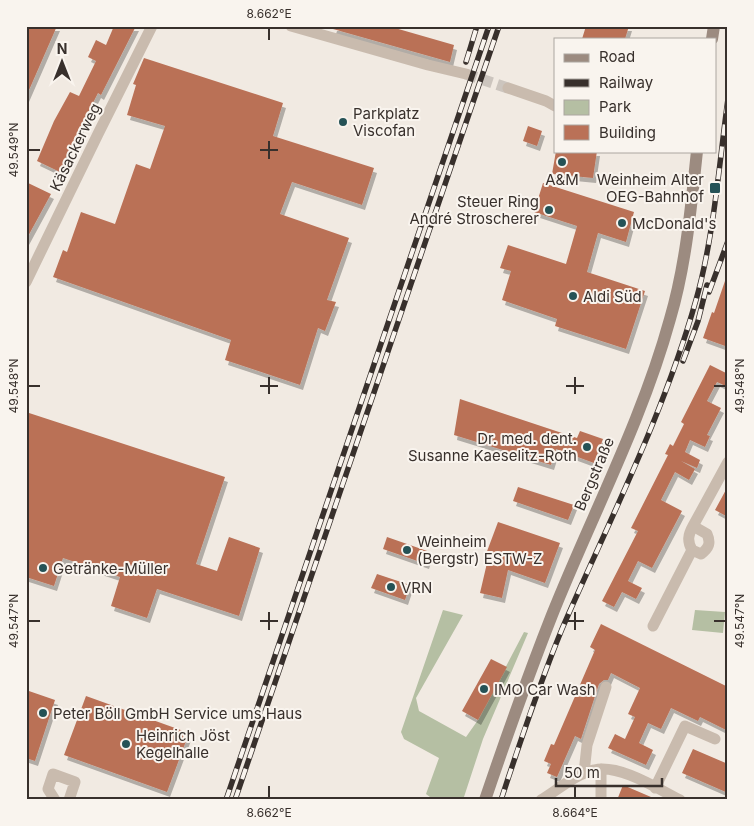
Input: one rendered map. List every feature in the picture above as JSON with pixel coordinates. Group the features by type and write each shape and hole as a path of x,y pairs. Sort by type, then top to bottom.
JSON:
{"main road":[{"name":"Bergstraße","path":"484,800 552,614 639,408 664,342 671,317 687,235 694,152"}],"street":[{"name":"Käsackerweg","path":"26,282 152,26"},
{"path":"291,26 466,74"},
{"path":"508,88 554,105"},
{"path":"693,526 707,534 710,541 708,548 701,554 692,550 688,543 690,532 693,526 728,462"},
{"path":"653,626 692,550"},
{"path":"584,773 587,745 606,687"},
{"path":"655,788 685,726 715,739"},
{"path":"540,800 584,773 595,769 615,770 645,781 680,800"},
{"path":"601,769 601,800"},
{"path":"55,800 48,789 53,774 75,782 69,800"}],"green space":[{"path":"443,610 463,615 416,698 419,711 466,737 478,720 524,632 528,633 483,739 463,800 434,800 426,794 439,758 404,739 401,732"},
{"path":"695,610 725,612 723,633 692,630"}],"building":[{"path":"29,26 57,26 26,97 26,32"},
{"path":"114,26 136,26 101,95 98,93 60,172 37,161 54,121 70,92 79,96 96,61 88,57 96,40 106,45"},
{"path":"334,26 388,26 454,45 450,62 333,29"},
{"path":"586,26 629,26 625,38 582,38"},
{"path":"144,58 283,103 273,136 374,168 362,205 292,182 280,214 349,238 327,300 336,302 325,331 318,328 300,385 225,360 231,340 53,277 63,250 67,252 81,212 115,224 136,164 150,169 165,126 127,115 136,85 133,84"},
{"path":"528,126 542,131 537,146 523,141"},
{"path":"556,152 597,152 593,178 552,174"},
{"path":"26,182 51,194 26,240"},
{"name":"Aldi Süd","path":"543,183 634,212 626,242 598,233 587,272 645,291 626,349 555,326 557,319 502,300 511,271 500,268 508,245 566,264 577,226 534,212"},
{"path":"726,278 728,278 728,347 703,338"},
{"path":"710,365 728,374 728,387 717,382 707,401 721,408 707,435 710,436 705,447 690,440 685,452 700,460 697,468 681,461 695,469 689,480 675,472 661,500 682,511 652,568 638,561 628,581 642,588 636,599 622,592 614,607 602,601 638,531 631,528 668,455 665,454 670,444 673,446 684,424 681,422"},
{"path":"460,399 577,438 580,431 603,439 594,463 556,449 551,465 454,435"},
{"path":"26,412 225,477 196,564 217,571 229,537 260,548 239,616 157,589 147,618 111,606 120,577 63,558 54,586 26,577"},
{"path":"728,486 728,517 715,510"},
{"path":"518,487 574,505 568,520 513,501"},
{"path":"498,522 560,543 545,583 508,570 502,598 480,593 487,563 483,562"},
{"name":"Weinheim (Bergstr) ESTW-Z","path":"387,537 430,552 426,564 383,549"},
{"name":"VRN","path":"377,574 410,585 405,600 371,588"},
{"path":"601,624 728,687 728,731 700,717 698,721 671,708 661,729 648,723 639,743 653,750 646,765 608,748 615,734 625,739 635,717 628,714 640,688 611,673 608,680 604,680 599,684 581,739 575,736 557,777 547,773 551,764 544,761 551,744 554,745 595,650 590,647"},
{"name":"IMO Car Wash","path":"491,659 507,667 478,720 462,711"},
{"path":"26,690 55,700 35,761 26,758"},
{"name":"Heinrich Jöst Kegelhalle","path":"86,696 189,733 167,792 64,755"},
{"path":"693,749 728,764 728,793 682,773"},
{"path":"623,785 658,800 617,800"}],"tunnel":[{"path":"466,74 508,88"}],"railway":[{"path":"466,62 477,26"},
{"path":"226,800 489,26"},
{"path":"235,800 499,26"},
{"path":"501,800 530,714 562,629 635,467 683,342 696,300 707,251 728,99"},
{"path":"709,292 728,241"},
{"path":"683,361 698,321 707,285"}],"place":[{"name":"Parkplatz Viscofan","path":"343,122"},
{"name":"A&M","path":"562,162"},
{"name":"Weinheim Alter OEG-Bahnhof","path":"715,188"},
{"name":"Steuer Ring André Stroscherer","path":"549,210"},
{"name":"McDonald's","path":"622,223"},
{"name":"Aldi Süd","path":"573,296"},
{"name":"Dr. med. dent. Susanne Kaeselitz-Roth","path":"587,447"},
{"name":"Weinheim (Bergstr) ESTW-Z","path":"407,550"},
{"name":"Getränke-Müller","path":"43,568"},
{"name":"VRN","path":"391,587"},
{"name":"IMO Car Wash","path":"484,689"},
{"name":"Peter Böll GmbH Service ums Haus","path":"43,713"},
{"name":"Heinrich Jöst Kegelhalle","path":"126,744"}]}
